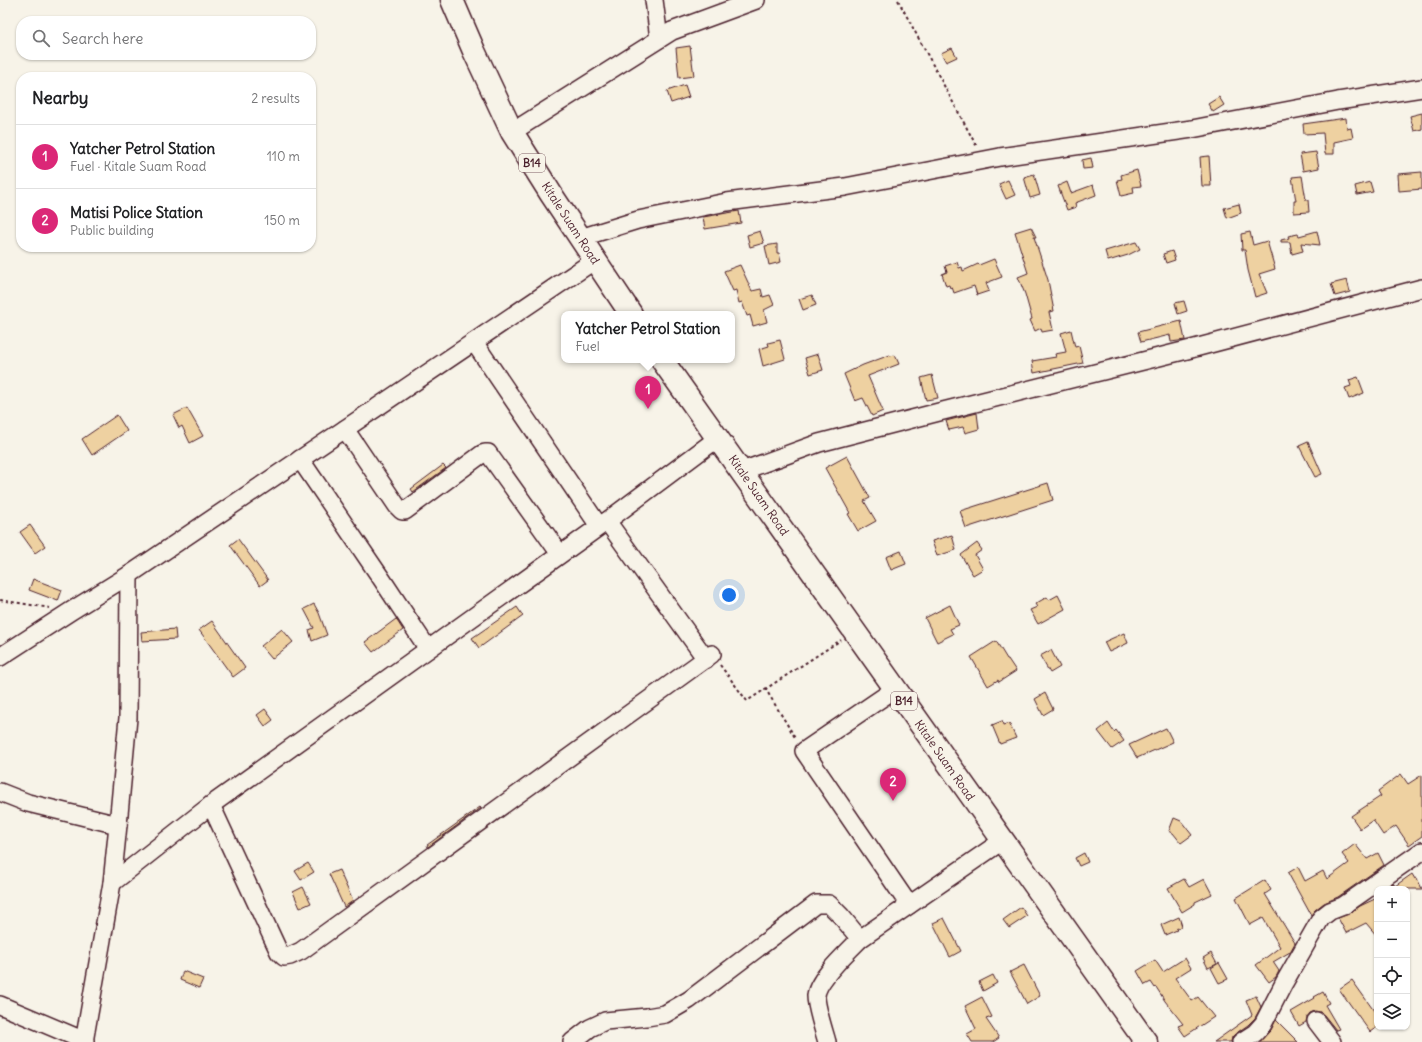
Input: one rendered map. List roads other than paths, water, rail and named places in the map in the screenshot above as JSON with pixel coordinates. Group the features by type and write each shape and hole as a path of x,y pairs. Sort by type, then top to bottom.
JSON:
{"highway":[{"name":"Kitale Suam Road","path":"452,0 512,132 629,311"},
{"name":"Kitale Suam Road","path":"664,363 1146,1042"}],"street":[{"path":"654,0 659,39"},
{"path":"512,132 672,31 756,0"},
{"path":"580,238 638,220 727,202 846,187 984,160 1192,129 1338,101 1422,88"},
{"path":"0,657 129,575 595,260"},
{"path":"742,471 819,443 1191,349 1422,288"},
{"path":"211,805 279,952 284,957 290,956 301,951 709,656 603,524 474,342"},
{"path":"345,429 397,506 402,511 405,511 482,454 488,453 560,554"},
{"path":"112,883 211,805 603,524 718,438"},
{"path":"300,459 428,649"},
{"path":"0,1005 84,1041 112,883 118,825 128,718 129,575"},
{"path":"895,689 804,752 909,905"},
{"path":"0,792 28,803 118,825"},
{"path":"828,1042 820,1017 816,996 830,969 860,940 1002,841"},
{"path":"1241,1042 1255,1033 1263,1024 1284,983 1322,918 1330,911 1343,906 1422,850"},
{"path":"572,1042 590,1028 605,1021 647,1018 665,1014 689,1000 816,904 829,904 841,916 860,940"},
{"path":"1316,1021 1332,1042"}],"place":[{"name":"Yatcher Petrol Station","path":"648,409"},
{"name":"Matisi Police Station","path":"893,801"}]}
